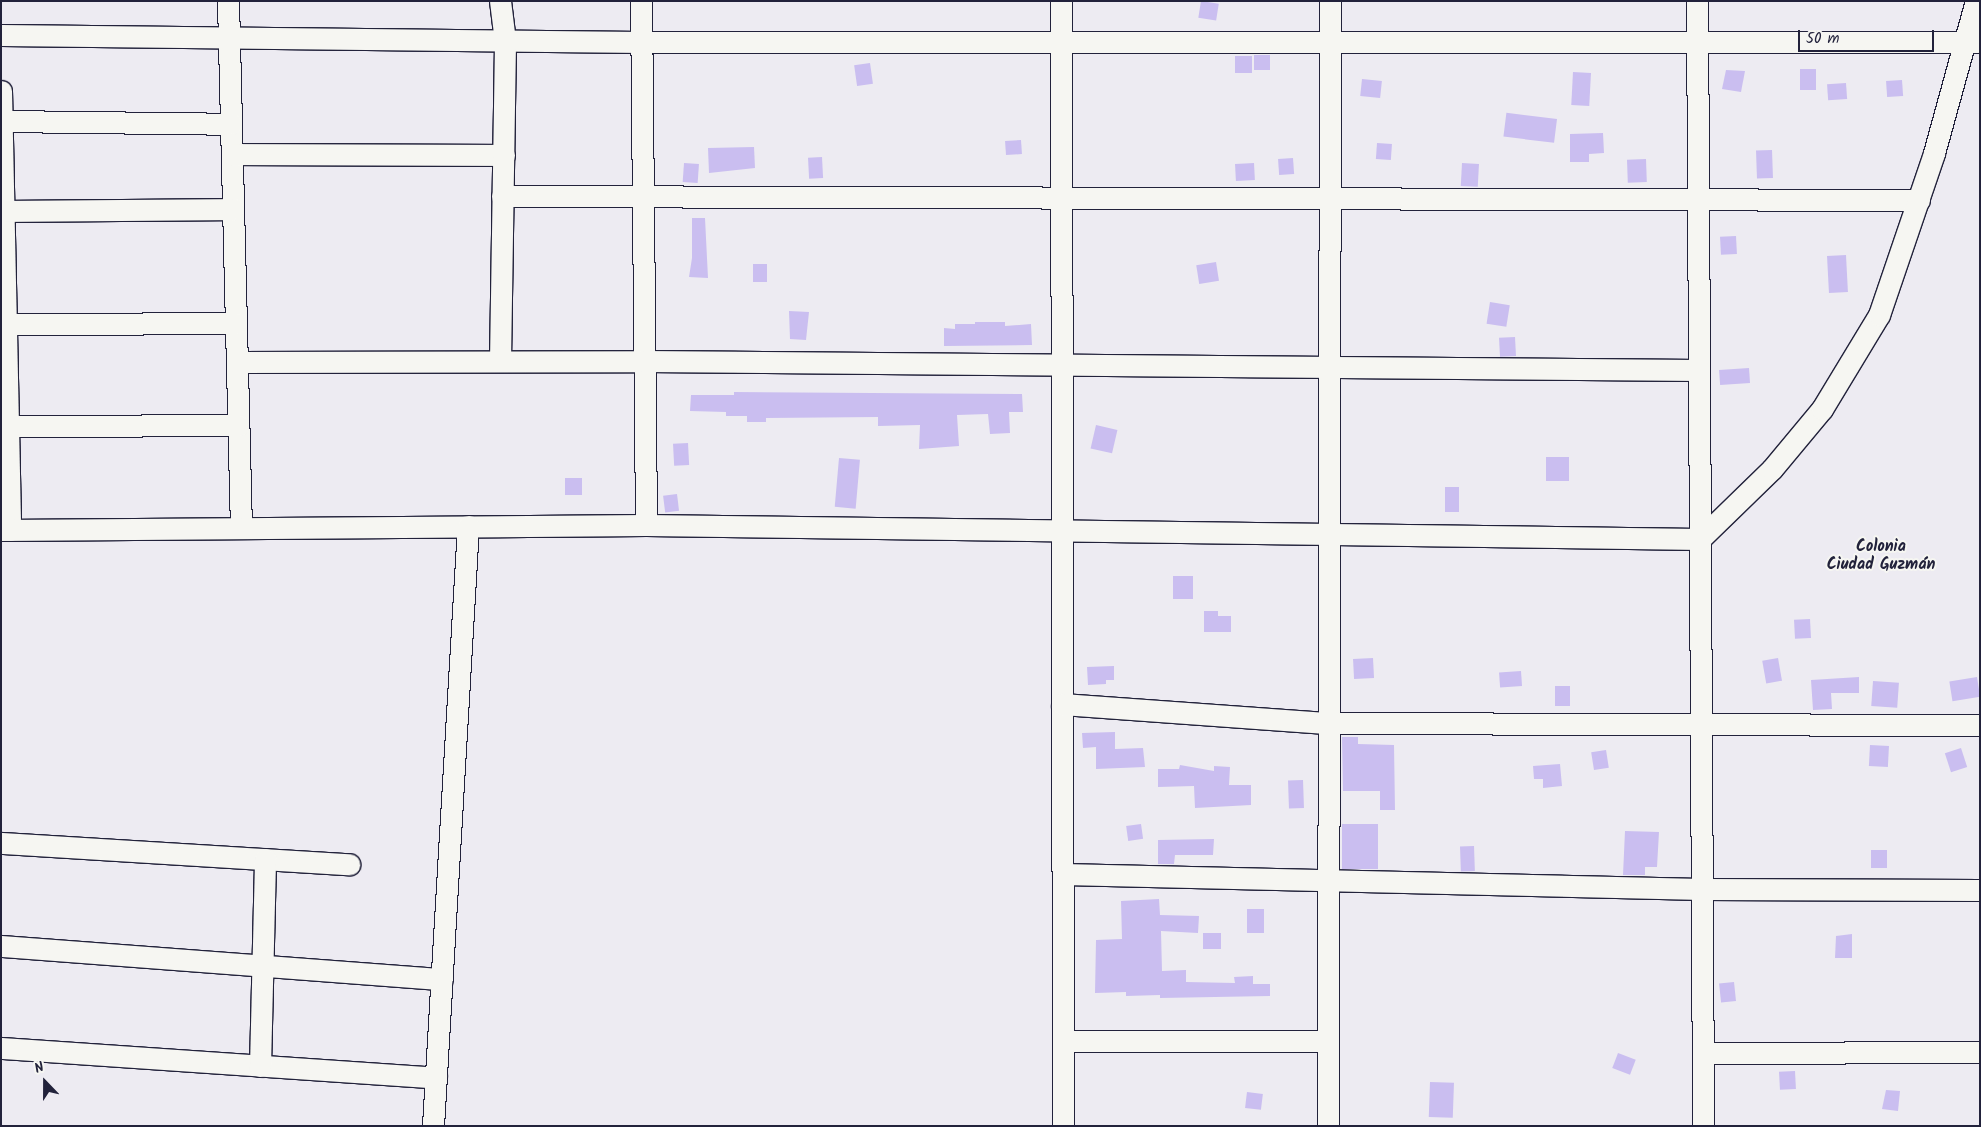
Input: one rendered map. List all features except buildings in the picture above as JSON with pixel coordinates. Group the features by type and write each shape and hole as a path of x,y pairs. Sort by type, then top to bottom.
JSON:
{"street":[{"path":"228,1 241,528"},
{"path":"500,1 505,41 500,361"},
{"path":"641,1 646,525"},
{"path":"1061,1 1063,1126"},
{"path":"1328,1126 1330,1"},
{"path":"1697,1 1703,1126"},
{"path":"1,91 6,530 646,525 1700,539 1772,468 1822,409 1880,316 1972,42 1976,1"},
{"path":"1,36 642,42 1972,42"},
{"path":"2,122 231,124"},
{"path":"232,154 504,155"},
{"path":"502,196 643,198 1919,200"},
{"path":"2,211 233,209"},
{"path":"4,324 236,323"},
{"path":"237,362 644,361 1699,370"},
{"path":"5,426 238,425"},
{"path":"433,1126 468,526"},
{"path":"1062,704 1329,723 1701,727 1980,725"},
{"path":"1,843 349,864"},
{"path":"260,1066 265,859"},
{"path":"1063,874 1702,889 1980,890"},
{"path":"1,946 442,979"},
{"path":"1063,1041 1328,1041"},
{"path":"1,1048 436,1078"},
{"path":"1703,1053 1980,1052"}],"district":[{"name":"Colonia Ciudad Guzmán","path":"1881,556"}]}
